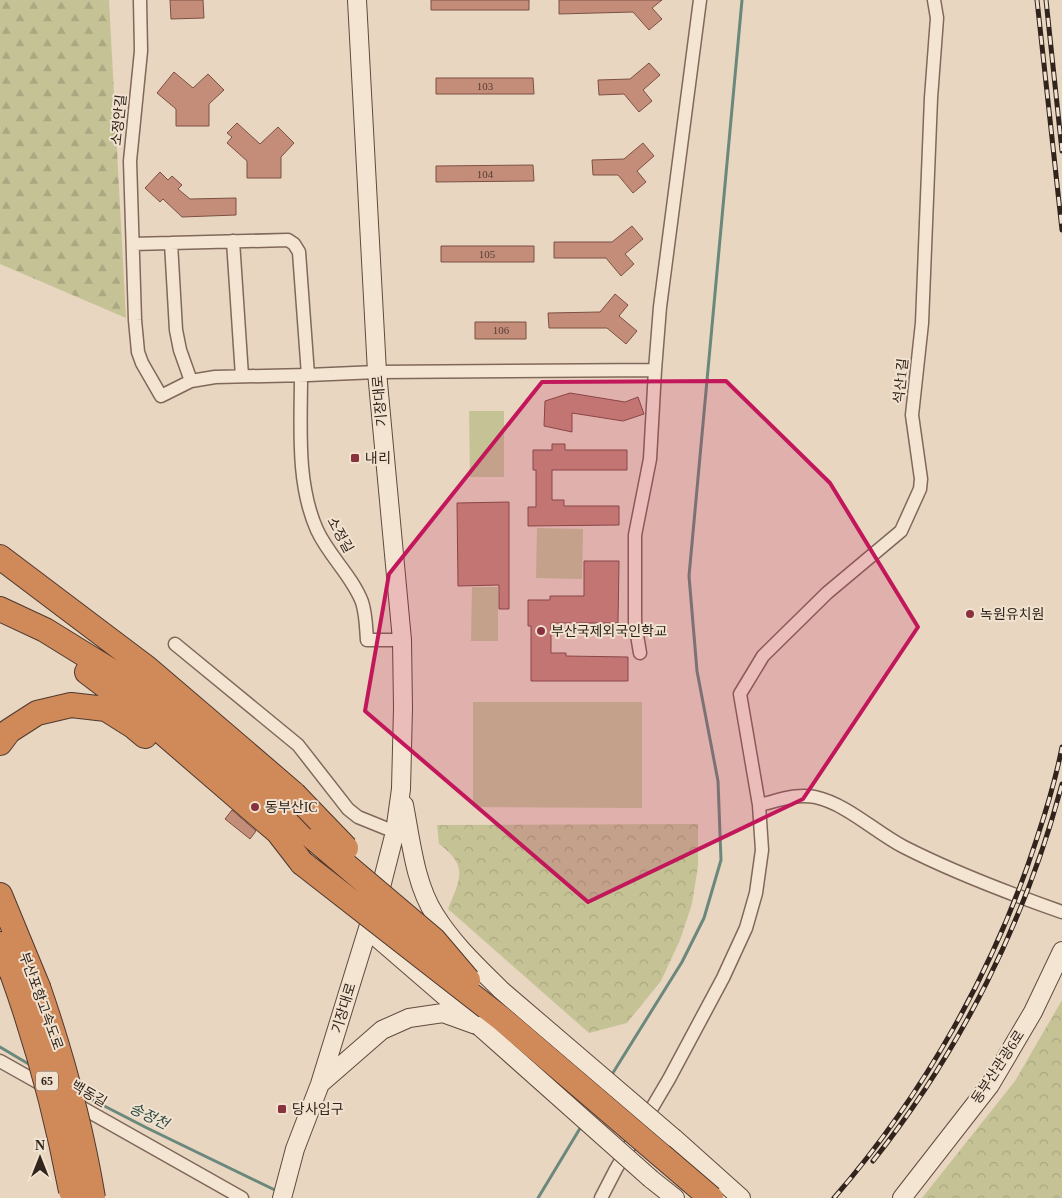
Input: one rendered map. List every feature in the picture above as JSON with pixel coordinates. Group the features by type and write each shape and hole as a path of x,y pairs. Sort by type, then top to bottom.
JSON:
{"highway":[{"path":"0,557 147,668 294,794 434,940 502,1019"},
{"path":"0,609 44,630 134,685 434,940"},
{"path":"0,624 83,669 133,707 278,832 302,863"},
{"path":"0,743 9,731 37,713 71,705 106,709 133,726 270,844 302,863 502,1019 711,1198"},
{"name":"부산포항고속도로","path":"1,896 38,987 71,1093 79,1196"},
{"name":"부산포항고속도로","path":"0,944 35,1041 60,1136 79,1196"}],"main road":[{"name":"기장대로","path":"284,1190 295,1149 320,1084 382,883 395,832 401,789 402,640 377,372 357,0"},
{"path":"401,789 421,884 434,914 456,945 501,990"},
{"path":"382,883 501,990 741,1198"},
{"path":"368,930 675,1198"},
{"name":"동부산관광6로","path":"902,1198 990,1084 1033,1012 1062,952"},
{"path":"320,1084 382,1030 409,1018 442,1012 480,1026"}],"street":[{"name":"소정안길","path":"140,0 141,51 130,162 136,336 142,363 161,396 191,382 215,377 377,372 655,370"},
{"path":"640,653 635,623 635,535 650,459 660,307 700,0"},
{"name":"석산1길","path":"759,805 740,694 763,656 827,593 901,531 920,489 921,479 912,415 922,323 931,98 937,18 934,0"},
{"path":"133,244 288,240 299,252 305,375"},
{"path":"233,241 242,376"},
{"path":"171,243 176,330 180,350 191,382"},
{"name":"소정길","path":"305,375 303,470 306,493 317,531 359,596 365,615 367,640 402,640"},
{"path":"175,644 298,745 348,809 358,817 395,832"},
{"path":"601,1198 669,1079 723,978 746,928 756,893 762,850 759,805 802,795 836,804 903,846 942,865 992,887 1062,912"},
{"name":"백동길","path":"0,1060 242,1198"}],"highlighted area":[{"path":"726,381 830,483 918,627 803,799 588,902 365,711 389,574 542,382"}],"green space":[{"path":"0,0 109,0 126,318 0,264"},
{"path":"469,411 504,411 504,477 470,477"},
{"path":"537,528 583,529 582,579 536,578"},
{"path":"472,587 498,587 498,641 471,641"},
{"path":"473,702 642,702 642,808 473,807"},
{"path":"698,824 698,866 692,904 680,940 661,981 627,1023 589,1033 448,909 458,881 458,866 455,859 439,844 437,825"},
{"path":"1062,1000 1062,1198 922,1198 1015,1081"}],"building":[{"path":"170,0 203,0 204,18 171,19"},
{"path":"431,0 529,0 529,10 431,10"},
{"path":"559,0 662,0 652,8 662,19 649,30 633,12 559,14"},
{"path":"649,63 660,75 643,90 652,101 639,112 624,94 599,95 598,80 630,79"},
{"path":"174,72 193,88 208,74 224,90 209,104 209,126 176,126 176,109 157,93"},
{"path":"436,78 533,78 534,94 436,94"},
{"path":"237,123 260,144 278,127 294,143 281,157 281,178 247,178 247,161 227,143 232,137 227,133"},
{"path":"643,143 654,156 637,171 646,182 633,193 618,175 593,175 592,160 624,159"},
{"path":"533,165 534,181 436,182 436,166"},
{"path":"160,172 168,180 172,176 182,185 178,189 190,199 236,198 236,215 182,217 163,199 160,202 145,188"},
{"path":"632,226 643,239 625,254 634,264 621,276 606,258 554,258 554,242 612,242"},
{"path":"441,246 534,246 534,262 441,262"},
{"path":"615,294 628,305 619,316 637,331 626,344 607,328 549,328 548,313 600,312"},
{"path":"475,322 526,322 526,339 475,339"},
{"path":"570,393 625,402 638,397 644,414 623,421 572,413 572,432 544,426 545,401"},
{"path":"552,444 565,444 565,450 627,450 627,470 552,470 552,500 564,500 564,506 619,506 619,525 528,526 528,507 536,507 536,470 533,470 533,450 552,450"},
{"path":"509,502 509,609 499,609 499,585 458,586 457,503"},
{"path":"584,561 619,561 618,623 551,623 551,653 566,653 566,656 628,657 628,681 531,681 531,626 528,626 528,600 550,600 550,596 584,596"},
{"path":"232,810 256,831 250,839 225,819"}],"waterway":[{"path":"611,1076 682,962 704,918 721,860 718,781 697,671 689,576 742,0"},
{"name":"송정천","path":"0,1047 32,1066"},
{"name":"송정천","path":"81,1094 277,1191"},
{"path":"538,1198 582,1125"}],"railway":[{"path":"1037,0 1062,230"},
{"path":"1046,0 1062,151"},
{"path":"834,1198 867,1158 927,1073 954,1028 978,982 1020,887 1048,804 1062,747"},
{"path":"873,1161 905,1119 935,1074 987,982 1010,934 1030,885 1062,784"}],"place":[{"name":"내리","path":"355,458"},
{"name":"녹원유치원","path":"970,614"},
{"name":"부산국제외국인학교","path":"541,631"},
{"name":"동부산IC","path":"255,807"},
{"name":"당사입구","path":"282,1109"}]}
